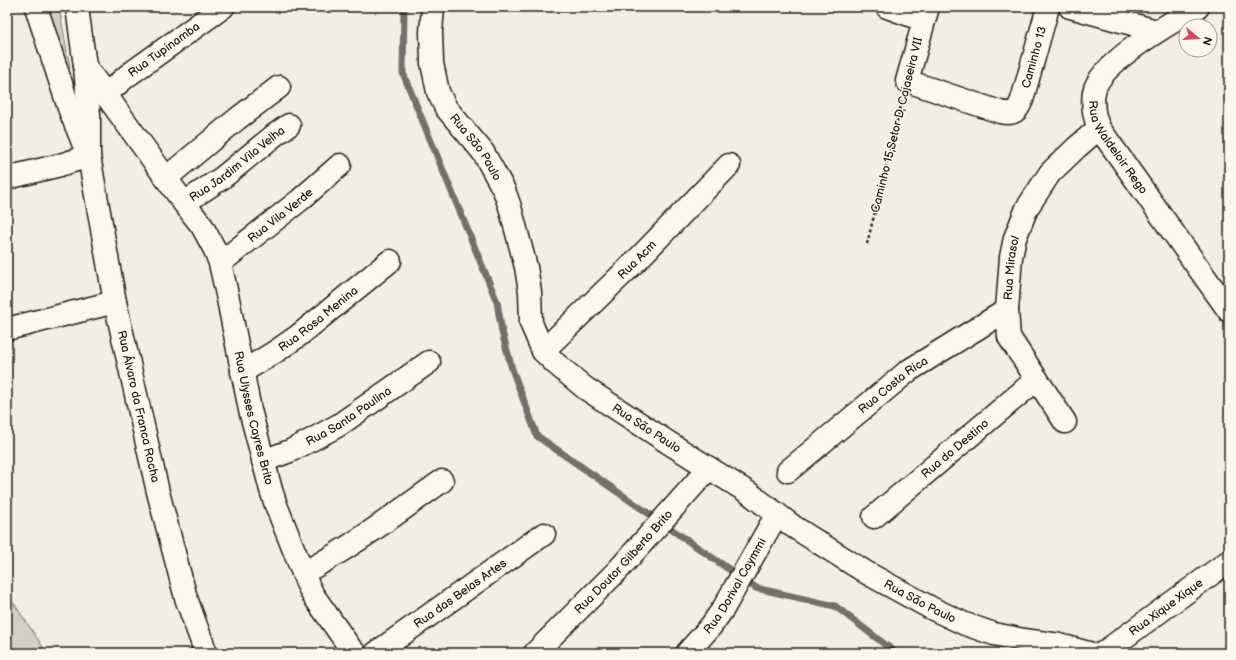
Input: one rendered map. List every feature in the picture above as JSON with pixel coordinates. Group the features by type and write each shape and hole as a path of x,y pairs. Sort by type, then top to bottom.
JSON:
{"street":[{"name":"Rua Álvaro da Franca Rocha","path":"36,7 69,108 89,156"},
{"name":"Rua Álvaro da Franca Rocha","path":"76,7 85,66 89,114 89,156 115,302 158,492 184,591 206,653"},
{"name":"Rua Tupinamba","path":"106,94 127,76 223,7"},
{"name":"Rua São Paulo","path":"433,7 431,32 432,63 438,92 446,108 483,152 504,190 526,267 530,292 530,323 543,351 555,363 585,388 749,493 794,527 867,573 930,608 965,624 994,634 1060,645 1089,653"},
{"path":"887,7 925,13"},
{"name":"Caminho 13","path":"907,81 1006,113 1015,112 1019,108 1048,7"},
{"path":"1070,7 1157,31"},
{"name":"Rua Waldeloir Rego","path":"1198,7 1157,31 1112,64 1101,77 1094,91 1094,116 1099,128 1229,310"},
{"name":"Caminho 15,Setor D, Cajaseira VII","path":"907,81 925,13"},
{"path":"85,66 166,178 237,119 279,87"},
{"name":"Rua Jardim Vila Velha","path":"184,203 222,178 289,125"},
{"name":"Rua Mirasol","path":"1064,422 1009,337 1007,310 1011,257 1015,238 1027,208 1050,173 1099,128"},
{"path":"7,178 89,156"},
{"name":"Rua Vila Verde","path":"220,264 300,200 340,165"},
{"name":"Rua Acm","path":"543,351 638,259 728,165"},
{"name":"Rua Ulysses Cayres Brito","path":"166,178 202,226 215,250 220,264 228,299 250,410 276,505 313,596 355,653"},
{"name":"Rua Rosa Menina","path":"242,372 298,336 390,261"},
{"path":"7,329 115,302"},
{"name":"Rua Costa Rica","path":"788,471 908,371 1007,310"},
{"name":"Rua Santa Paulina","path":"263,461 290,451 339,424 429,362"},
{"name":"Rua do Destino","path":"874,517 1037,379"},
{"name":"Rua Doutor Gilberto Brito","path":"535,653 618,570 709,468"},
{"path":"303,573 324,562 372,531 442,481"},
{"name":"Rua Dorival Caymmi","path":"687,653 711,626 734,590 778,514"},
{"name":"Rua das Belas Artes","path":"376,653 544,534"},
{"name":"Rua Xique Xique","path":"1103,653 1229,561"}],"path":[{"name":"Caminho 15,Setor D, Cajaseira VII","path":"867,244 907,81"}],"shaded area":[{"path":"41,7 59,7 70,68 62,70"},
{"path":"7,593 47,653 7,653"}],"waterway":[{"path":"404,7 403,73 497,302 502,332 512,369 537,436 756,588 835,606 896,653"}]}
